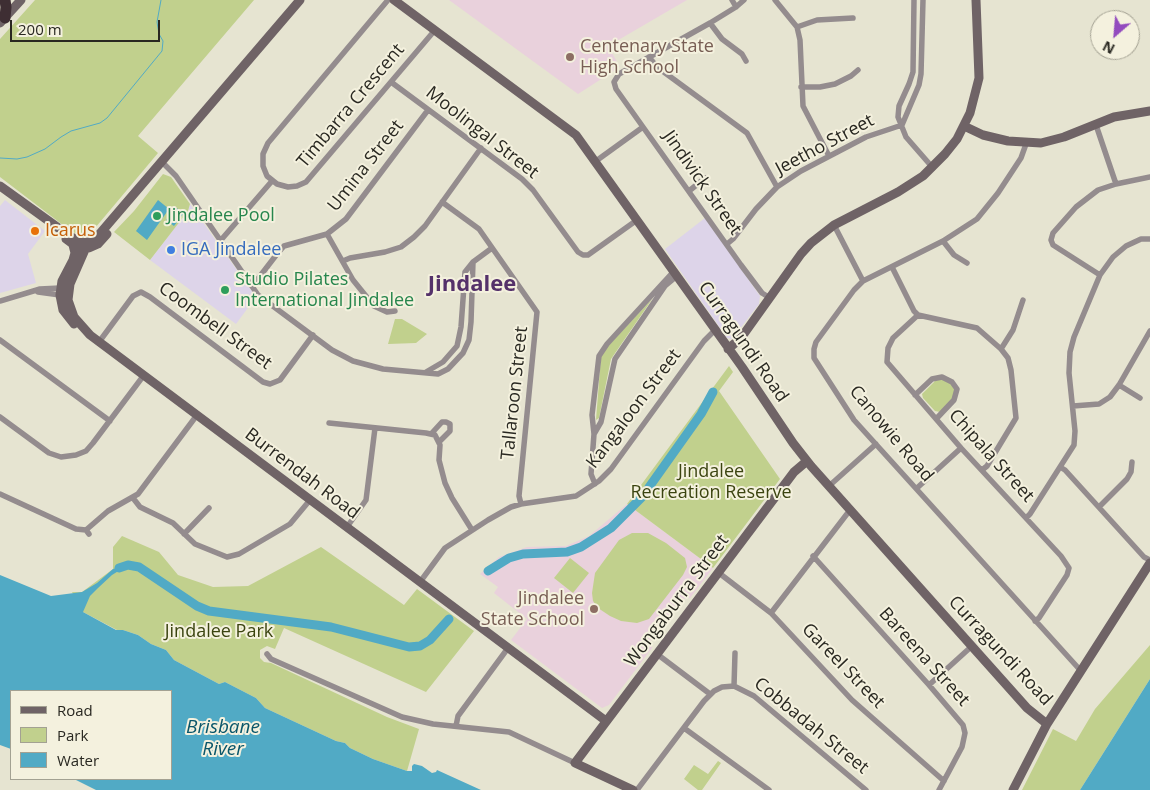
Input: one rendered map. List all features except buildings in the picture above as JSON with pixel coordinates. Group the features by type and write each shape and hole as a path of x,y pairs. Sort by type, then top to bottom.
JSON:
{"street":[{"path":"5,10 22,0"},
{"path":"63,292 64,278 70,270 80,246 97,236 163,163 300,0"},
{"path":"221,240 272,181 264,171 262,161 268,142 388,0"},
{"name":"Curragundi Road","path":"394,0 569,128 580,140 807,461 1027,708 1048,724"},
{"path":"732,0 736,7"},
{"path":"744,0 736,7 649,57 657,67 747,133 777,188"},
{"path":"775,0 797,27 800,40 802,106 829,156"},
{"path":"914,0 913,72 910,84 899,106 899,119 908,139 933,168"},
{"path":"902,125 919,85 921,74 923,0"},
{"path":"728,349 740,338 811,243 834,225 898,192 923,176 945,154 964,126 974,102 979,78 976,0"},
{"path":"797,27 817,20 853,18"},
{"path":"710,22 722,39 742,54 746,60"},
{"name":"Timbarra Crescent","path":"272,181 288,187 306,182 435,30"},
{"name":"Jindivick Street","path":"649,57 619,74 614,82 616,88 757,287 770,298"},
{"path":"801,87 820,87 835,84 858,70"},
{"name":"Moolingal Street","path":"391,82 528,185 575,249 583,255 588,255 638,220"},
{"name":"Umina Street","path":"252,284 258,280 284,246 327,234 340,225 352,213 428,110"},
{"path":"964,126 983,135 1008,141 1026,144 1041,143 1064,137 1114,117 1150,111"},
{"name":"Jeetho Street","path":"727,244 756,209 777,188 801,171 866,137 902,125"},
{"path":"1096,125 1116,184"},
{"path":"596,161 643,127"},
{"name":"Canowie Road","path":"1026,144 1022,158 987,208 977,219 943,240 863,281 854,290 820,336 814,349 814,358 854,420 1081,670"},
{"path":"342,261 401,247 414,237 425,226 481,148"},
{"path":"163,163 176,176 258,294 332,350 353,361 383,369 438,374 448,369 463,353 469,340 473,262"},
{"path":"1100,275 1053,245 1051,240 1053,233 1076,207 1098,190 1150,177"},
{"path":"689,191 705,178"},
{"path":"2,189 32,212 71,237 80,246"},
{"name":"Tallaroon Street","path":"442,202 479,228 537,312 519,496 521,504"},
{"path":"834,225 863,281"},
{"path":"327,234 352,280 374,306 387,312 395,311"},
{"path":"1026,518 1074,445 1076,437 1069,373 1070,352 1074,337 1100,275 1113,257 1126,246 1141,239 1150,239"},
{"path":"943,240 954,255 967,263"},
{"path":"63,292 70,284 78,268 80,246"},
{"path":"426,372 443,362 457,346 462,327 465,272 473,262 492,248"},
{"path":"892,267 914,311 918,315 977,328 1001,348 1008,358 1016,418 987,466 982,470"},
{"path":"594,436 601,422 615,359 675,273"},
{"path":"595,484 591,474 594,436 592,413 600,353 644,302 675,273"},
{"path":"0,301 43,290 63,292"},
{"name":"Burrendah Road","path":"63,292 63,310 68,319 606,721"},
{"name":"Coombell Street","path":"99,342 133,296 141,292 263,382 270,384 280,380 313,335"},
{"path":"1001,348 1013,330 1023,300"},
{"name":"Chipala Street","path":"918,315 896,334 888,348 887,362 962,448 1061,556 1069,568 1067,575 1039,618 1035,621"},
{"name":"Kangaloon Street","path":"420,582 445,548 511,507 574,497 595,484 611,470 704,341 715,330"},
{"path":"1074,406 1099,404 1110,397 1150,331"},
{"path":"0,340 110,422"},
{"path":"0,417 49,453 65,457 76,455 86,451 144,375"},
{"path":"916,395 932,379 942,377 952,382 957,389 954,400 936,418"},
{"path":"1119,385 1140,398"},
{"path":"0,494 76,529 87,532 108,511 132,498 140,491 197,415"},
{"path":"431,434 441,423 449,423 450,431 439,442"},
{"path":"329,424 436,436 439,442 440,460 445,483 472,530"},
{"path":"346,527 366,500 375,428"},
{"path":"829,486 876,444"},
{"path":"917,488 962,448"},
{"name":"Wongaburra Street","path":"575,763 794,472 807,461"},
{"path":"1099,507 1127,480 1131,472 1132,462"},
{"path":"1013,790 1048,724 1150,562 1065,470 1060,467"},
{"path":"132,498 140,507 173,523 194,544 227,557 236,556 290,524 310,500"},
{"path":"184,534 209,508"},
{"path":"771,613 850,510"},
{"name":"Bareena Street","path":"813,556 960,719 965,733 962,747 939,790"},
{"name":"Gareel Street","path":"719,573 771,613 852,700 944,781"},
{"path":"930,685 972,646"},
{"path":"456,726 458,716 508,648"},
{"path":"734,653 734,686"},
{"path":"267,654 271,659 390,713 419,722 509,732 633,790"},
{"path":"637,790 710,694 657,654"},
{"name":"Cobbadah Street","path":"710,694 722,687 734,686 754,696 866,790"},
{"path":"684,728 769,790"}],"shaded area":[{"name":"Centenary State High School","path":"449,0 687,0 608,46 620,67 578,94"},
{"path":"5,200 45,231 28,254 36,283 0,293 0,206"},
{"path":"190,204 256,297 236,324 150,260 188,211"},
{"path":"705,218 760,296 759,304 732,339 727,338 665,249"},
{"name":"Jindalee State School","path":"627,504 713,568 690,598 681,599 651,639 652,648 609,705 602,708 511,640 527,619 494,593 498,587 480,574 499,557 527,547 566,546 589,536"}],"green space":[{"path":"35,0 254,0 138,136 158,153 90,234 82,235 72,232 0,177 0,39"},
{"name":"Jindalee Pool","path":"163,174 171,177 190,204 188,211 150,260 114,232 134,211"},
{"path":"653,298 611,359 599,418 596,420 601,356 606,348"},
{"path":"395,319 402,319 427,334 416,343 388,344"},
{"name":"Jindalee Recreation Reserve","path":"729,366 733,372 719,391 780,479 713,568 627,504"},
{"path":"940,379 950,382 955,390 952,399 940,412 935,411 923,398 922,394 935,381"},
{"path":"632,533 648,533 666,543 685,558 687,567 649,619 637,623 621,621 598,608 593,601 592,593 595,573 619,540"},
{"name":"Jindalee Park","path":"122,536 159,552 178,575 213,587 248,586 321,547 404,605 417,589 474,631 426,692 284,628 275,649 267,646 260,650 260,658 264,662 271,663 387,717 419,729 407,771 373,759 350,748 345,743 336,741 265,708 256,698 225,682 219,684 174,660 166,650 151,644 138,635 117,630 83,612 72,592 82,592 113,569 113,547"},
{"path":"570,558 589,573 573,593 554,578"},
{"path":"1150,645 1150,679 1080,790 1022,790 1053,729 1076,741 1095,709"},
{"path":"718,761 721,763 702,790 698,790 684,779 694,765 708,774"}],"water":[{"path":"158,200 169,209 147,240 136,231"},
{"path":"175,207 184,213 174,226 166,220"},
{"name":"Brisbane River","path":"128,565 112,575 90,596 83,612 116,630 123,630 138,635 151,644 166,650 174,660 219,684 225,682 256,698 265,708 336,741 345,743 350,748 373,759 407,771 412,771 414,764 422,766 432,773 437,770 481,790 96,790 76,780 172,780 172,690 10,690 10,749 0,745 0,575 51,596 82,592 97,583 113,569"},
{"path":"1150,679 1150,790 1080,790"}],"waterway":[{"path":"0,158 17,159 27,157 45,149 71,131 100,123 107,118 162,51 163,41 159,34 157,22 161,0"},
{"path":"488,571 509,558 523,554 567,552 581,547 611,528 642,497 701,414 713,392"},
{"path":"119,568 128,565 139,567 197,606 209,611 331,627 409,647 420,646 430,640 449,619"}],"place":[{"name":"Centenary State High School","path":"570,57"},
{"name":"Jindalee Pool","path":"157,216"},
{"name":"Icarus","path":"35,231"},
{"name":"IGA Jindalee","path":"171,250"},
{"name":"Studio Pilates International Jindalee","path":"225,290"},
{"name":"Jindalee State School","path":"594,609"}],"district":[{"name":"Jindalee","path":"472,285"}]}
